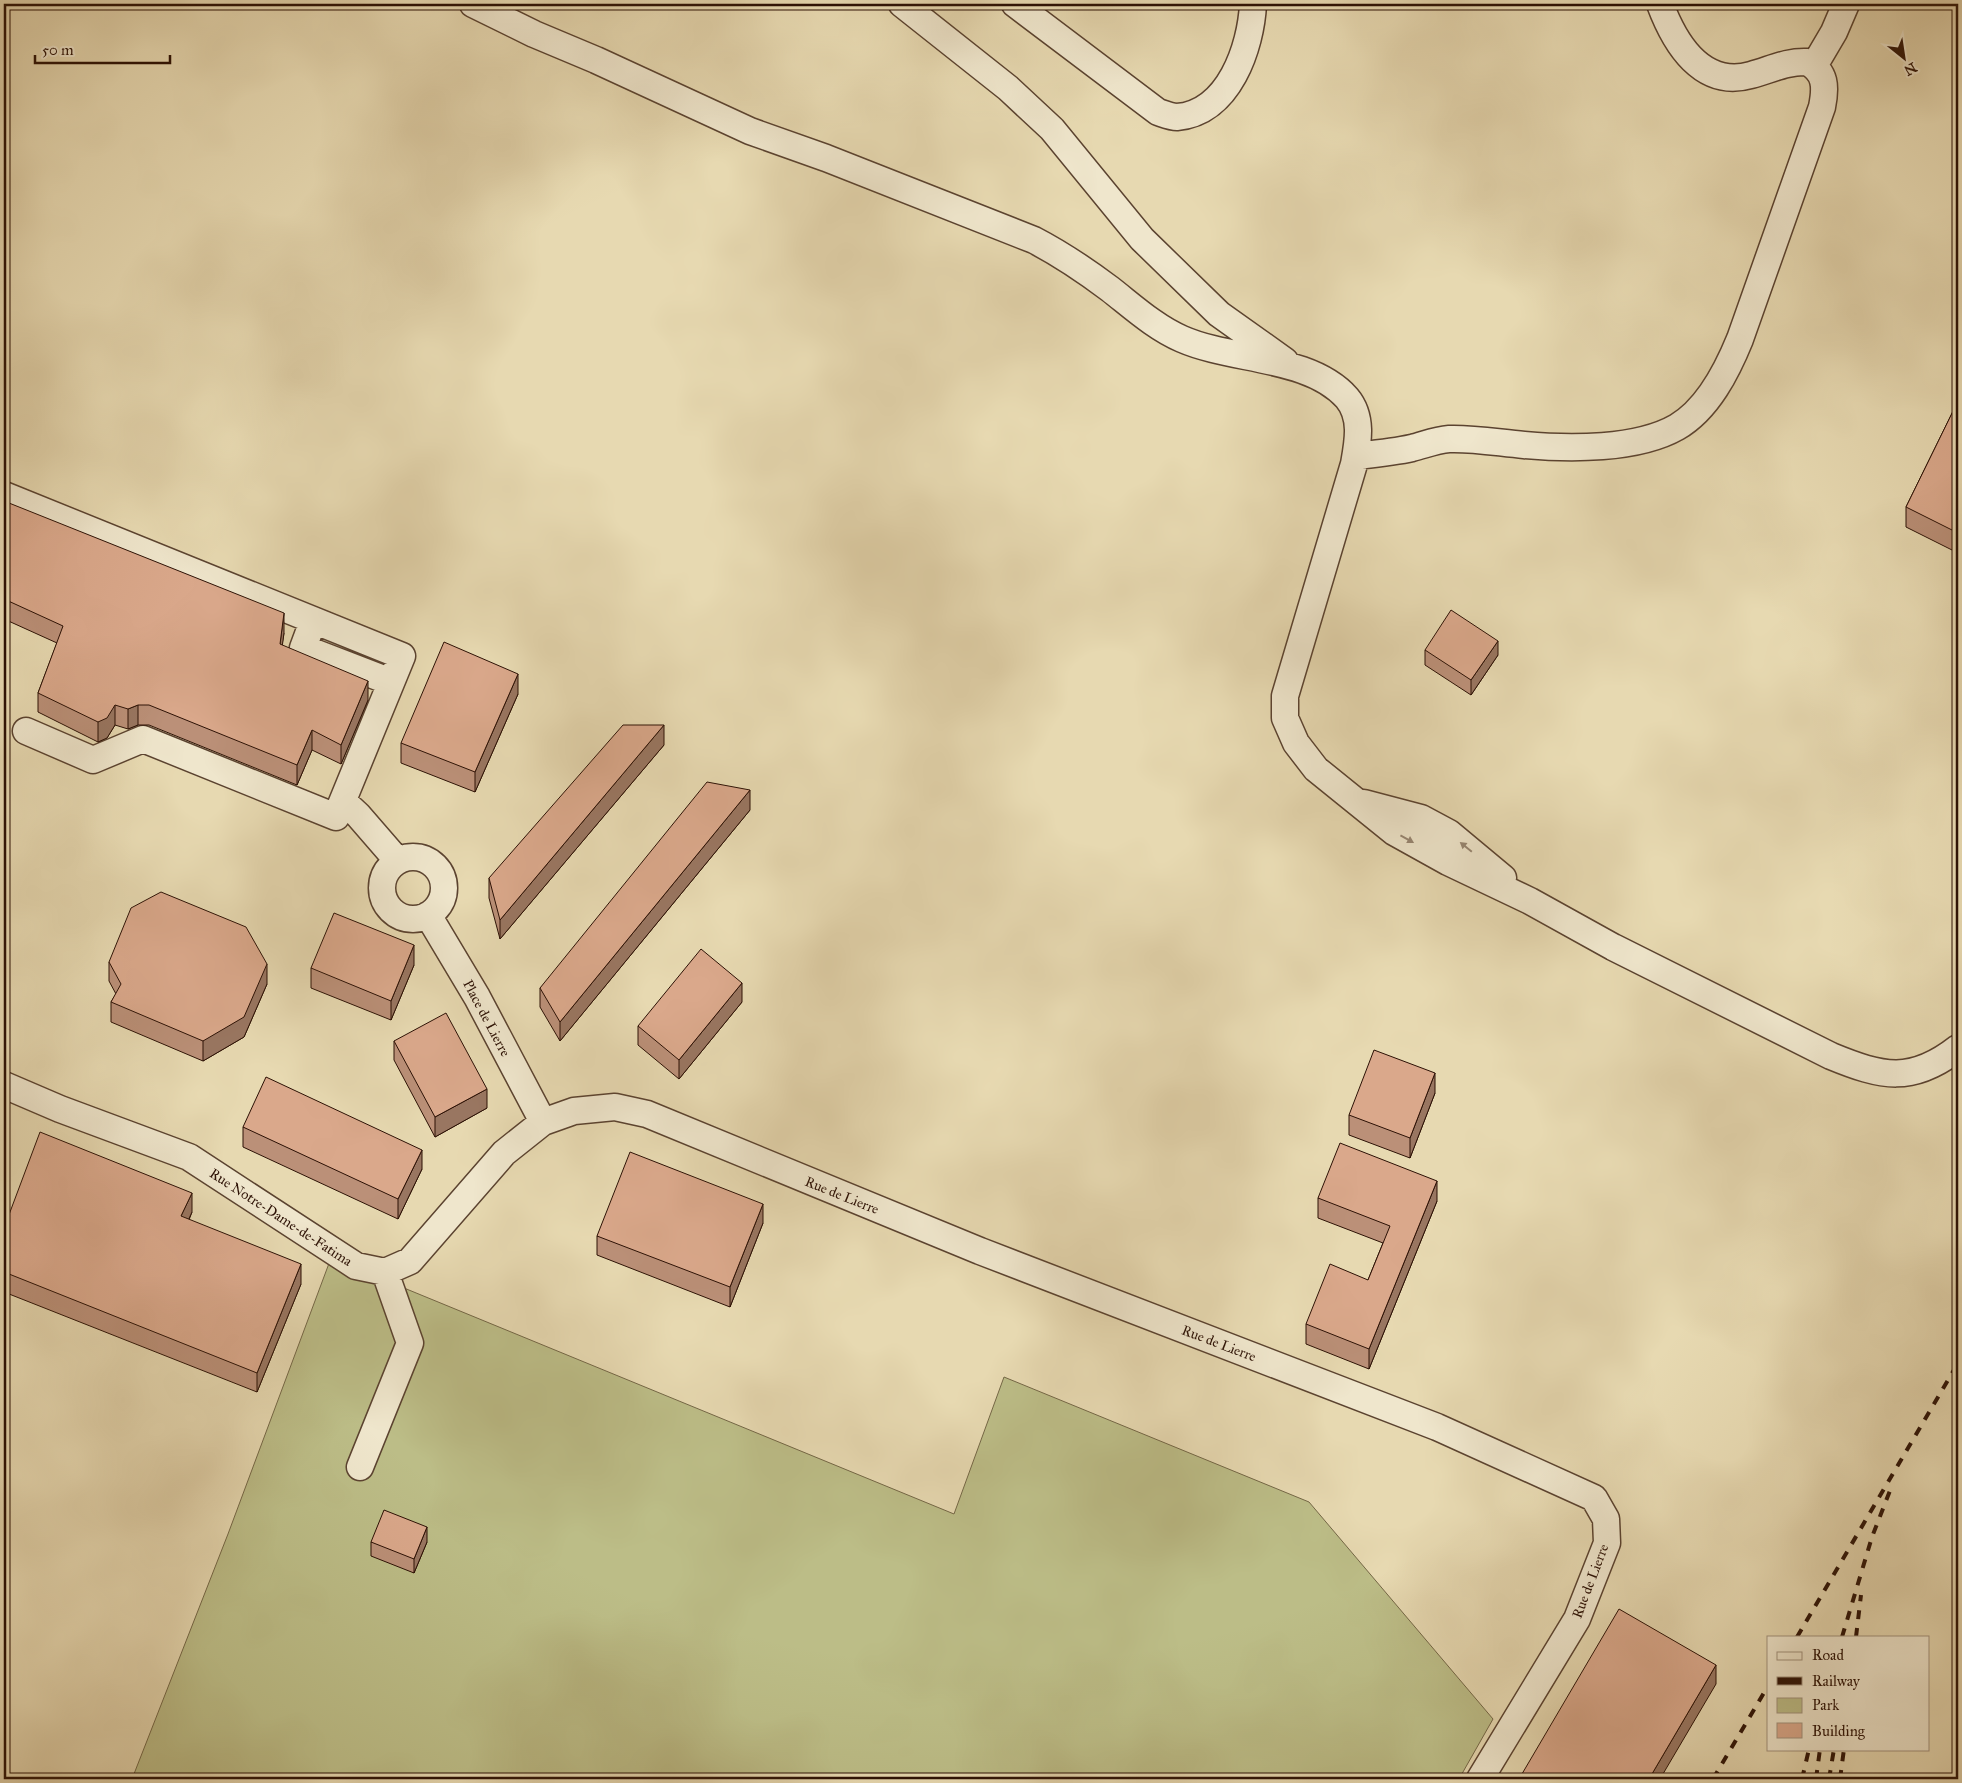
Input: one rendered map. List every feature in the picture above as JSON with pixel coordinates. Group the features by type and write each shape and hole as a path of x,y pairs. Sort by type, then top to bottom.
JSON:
{"street":[{"path":"473,4 534,34 596,60 750,131 826,158 1034,240 1062,254 1151,320 1180,338 1209,350 1290,365"},
{"path":"902,4 1008,88 1052,129 1142,238 1218,314 1290,365 1335,387 1348,399 1356,414 1359,433 1356,456 1334,538 1284,696 1285,718 1296,743 1316,769 1394,832 1448,862 1530,901 1613,947 1863,1069 1880,1074 1900,1074 1920,1070 1938,1062 1958,1048"},
{"path":"1015,4 1158,112 1176,117 1192,114 1210,104 1231,80 1243,55 1253,18 1253,4"},
{"path":"1356,456 1411,448 1449,439 1536,446 1599,446 1656,436 1678,427 1692,415 1709,396 1727,370 1740,339 1822,107 1825,82 1822,74 1807,62 1797,62 1737,79 1726,79 1712,74 1700,67 1683,50 1666,20 1660,4"},
{"path":"1814,66 1834,32 1846,4"},
{"path":"4,495 402,656 336,817 143,739 93,760 26,731"},
{"path":"343,801 358,815 397,860"},
{"path":"410,856 421,858 430,862 438,869 443,878 443,894 436,908 428,915 408,919 399,916 384,902 382,882 385,872 397,860 410,856"},
{"name":"Place de Lierre","path":"428,915 477,997 543,1122"},
{"name":"Rue Notre-Dame-de-Fatima","path":"4,1085 60,1109 190,1157 356,1266 385,1272"},
{"name":"Rue de Lierre","path":"543,1122 574,1111 615,1107 647,1114 988,1254 1437,1427 1594,1498 1606,1519 1607,1544 1577,1618 1480,1779"},
{"path":"360,1467 410,1344 385,1272 410,1261 504,1153 543,1122"}],"green space":[{"path":"331,1258 954,1514 1004,1377 1309,1502 1493,1719 1459,1779 132,1779 228,1534"}],"building":[{"path":"1958,401 1958,533 1906,507"},
{"path":"4,501 284,613 280,644 368,681 341,745 312,730 297,765 149,705 138,705 128,709 115,705 107,718 98,722 38,693 63,626 4,599"},
{"path":"1451,610 1498,641 1471,680 1425,650"},
{"path":"444,642 518,674 475,772 401,743"},
{"path":"4,656 8,658 4,667"},
{"path":"623,725 664,725 500,920 489,878"},
{"path":"707,782 750,790 560,1022 540,988"},
{"path":"161,892 246,927 267,964 244,1017 203,1041 111,1002 121,984 109,962 131,908"},
{"path":"334,913 414,945 391,1001 311,968"},
{"path":"701,949 742,983 679,1060 638,1026"},
{"path":"446,1013 487,1089 435,1117 394,1041"},
{"path":"1374,1050 1435,1073 1410,1138 1349,1115"},
{"path":"266,1077 422,1150 398,1199 243,1127"},
{"path":"40,1132 192,1193 181,1216 301,1264 257,1373 4,1272 4,1228"},
{"path":"1340,1143 1437,1181 1369,1349 1306,1324 1330,1264 1368,1280 1390,1226 1318,1198"},
{"path":"630,1152 763,1204 730,1287 597,1236"},
{"path":"384,1510 427,1527 414,1559 371,1542"},
{"path":"1619,1609 1716,1665 1649,1779 1519,1779"}],"railway":[{"path":"1798,1636 1958,1363"},
{"path":"1842,1636 1872,1537 1891,1488"},
{"path":"1856,1636 1861,1595"},
{"path":"1713,1779 1767,1688"},
{"path":"1802,1779 1809,1750"},
{"path":"1816,1779 1820,1750"},
{"path":"1829,1779 1834,1750"},
{"path":"1840,1779 1844,1750"}]}
